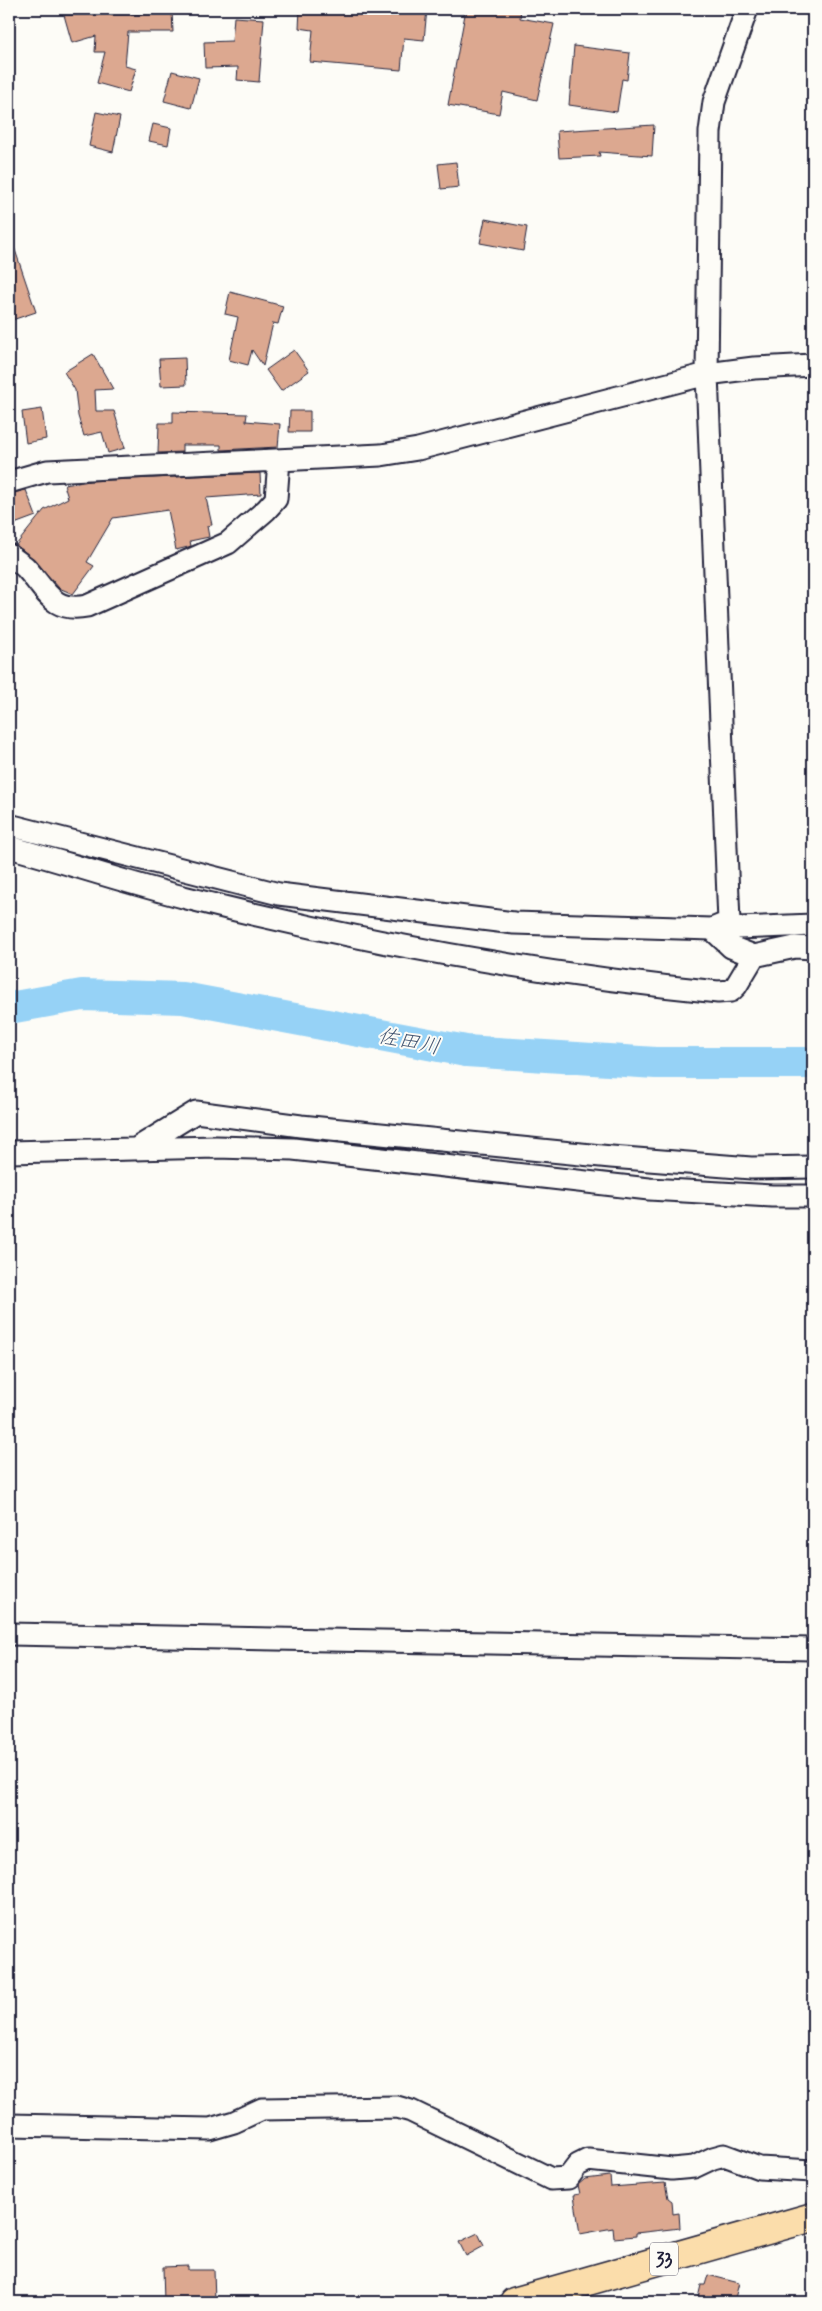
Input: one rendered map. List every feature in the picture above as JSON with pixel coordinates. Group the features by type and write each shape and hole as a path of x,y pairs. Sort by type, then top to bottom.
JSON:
{"main road":[{"name":"33","path":"514,2302 813,2217"}],"street":[{"path":"712,928 729,922 707,374 710,132 714,102 746,9"},
{"path":"9,482 47,471 381,455 418,449 707,374 754,368 813,365"},
{"path":"9,555 24,567 56,603 65,608 87,606 228,543 276,499 279,460"},
{"path":"9,825 279,894 514,923 712,928 813,925"},
{"path":"9,847 186,898 398,946 500,964 629,983 718,992 731,991 754,956"},
{"path":"712,928 732,947 754,956 795,947 813,948"},
{"path":"136,1148 196,1112 301,1126 611,1157 751,1168 813,1167"},
{"path":"9,1152 216,1147 293,1150 649,1189 772,1196 813,1196"},
{"path":"9,1634 813,1649"},
{"path":"9,2125 210,2129 234,2122 262,2109 397,2106 411,2111 552,2180 568,2178 578,2165 588,2160 672,2169 694,2167 724,2155 759,2168 813,2171"}],"building":[{"path":"300,9 427,9 424,40 404,38 401,70 310,62 313,30 299,28"},
{"path":"466,9 521,9 520,18 554,24 537,100 503,92 499,114 448,105"},
{"path":"149,11 172,11 173,32 128,32 125,66 136,69 129,92 97,83 105,52 95,52 96,36 72,43 64,15 149,14"},
{"path":"234,17 264,19 259,82 237,80 238,67 205,68 204,42 232,41"},
{"path":"574,46 630,53 627,80 622,79 617,112 569,105"},
{"path":"172,71 199,78 191,108 164,101"},
{"path":"96,112 120,117 113,152 89,146"},
{"path":"153,124 171,128 168,145 149,141"},
{"path":"654,125 652,156 599,152 600,156 559,158 557,131"},
{"path":"456,162 459,187 441,189 438,164"},
{"path":"485,219 527,227 523,251 480,243"},
{"path":"9,238 11,238 36,312 9,321"},
{"path":"230,292 283,306 278,324 273,323 263,366 252,350 248,365 229,360 238,317 225,314"},
{"path":"294,350 309,371 281,391 266,370"},
{"path":"93,354 113,389 95,390 96,411 114,411 125,448 108,453 102,432 84,436 78,416 75,390 64,372"},
{"path":"185,358 186,385 161,386 159,359"},
{"path":"42,409 46,439 26,443 22,412"},
{"path":"290,411 310,411 310,432 289,432"},
{"path":"173,412 247,414 246,421 280,424 278,447 221,450 221,445 182,445 182,452 158,453 159,423 173,423"},
{"path":"260,473 261,494 206,498 212,525 207,526 209,537 190,541 191,546 188,547 176,550 168,510 113,518 87,562 94,566 73,594 59,588 34,559 16,545 44,510 68,498 64,485 90,481"},
{"path":"26,490 36,516 9,526 9,494"},
{"path":"610,2176 611,2187 665,2183 668,2198 672,2201 673,2214 679,2213 680,2228 636,2233 636,2236 614,2238 613,2228 580,2234 574,2195 580,2194 578,2185 585,2179"},
{"path":"478,2233 484,2246 466,2256 459,2242"},
{"path":"188,2266 188,2270 214,2270 215,2302 164,2302 163,2267"},
{"path":"708,2275 739,2283 734,2302 697,2302 701,2285 705,2285"}],"waterway":[{"name":"佐田川","path":"9,1008 82,995 183,998 466,1051 656,1063 813,1063"}]}
